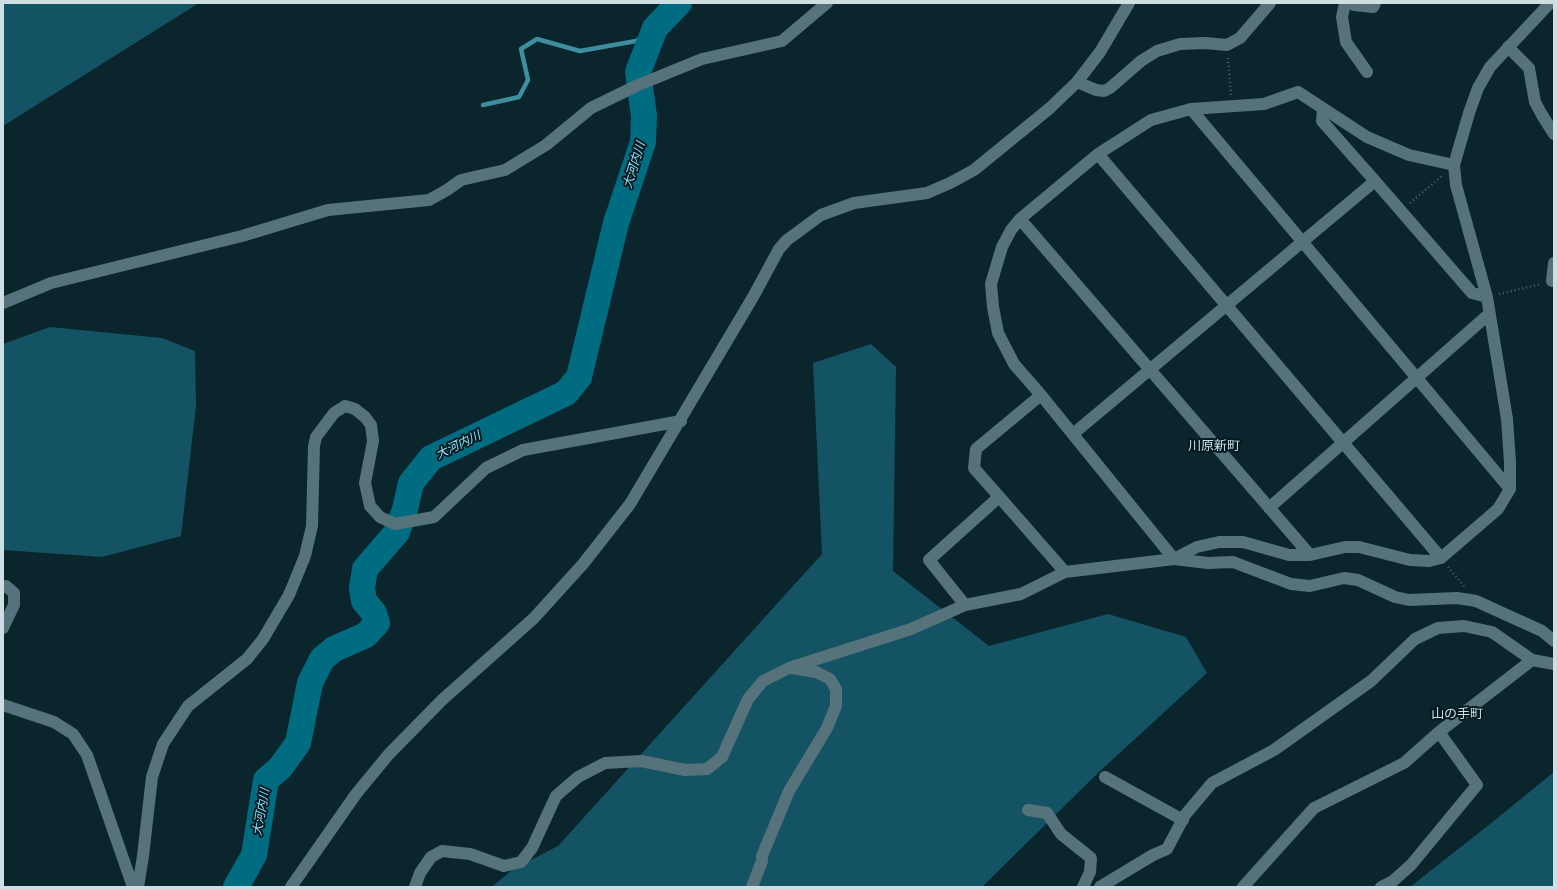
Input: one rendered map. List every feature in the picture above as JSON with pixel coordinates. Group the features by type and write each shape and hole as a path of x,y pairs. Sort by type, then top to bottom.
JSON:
{"street":[{"path":"3,303 50,284 242,236 328,210 429,200 461,180 505,170 546,145 591,108 640,84 702,58 782,41 827,3"},
{"path":"291,887 356,794 389,754 442,700 534,618 583,564 630,504 681,421 780,249 787,240 821,215 828,212 854,203 927,193 974,170 1050,108 1077,82 1100,52 1129,3"},
{"path":"1077,82 1096,90 1104,91 1110,88 1141,61 1157,51 1180,44 1204,43 1227,45 1240,38 1270,3"},
{"path":"1345,3 1342,17 1346,42 1367,72"},
{"path":"1349,3 1373,7 1375,3"},
{"path":"1174,558 1197,547 1219,542 1244,542 1288,555 1310,555 1345,547 1359,547 1410,560 1429,561 1441,558 1498,509 1510,489 1507,418 1487,297 1456,185 1454,165 1478,88 1490,67 1550,3"},
{"path":"1508,47 1529,68 1535,102 1554,134"},
{"path":"1174,558 1074,434 1014,364 998,333 993,307 992,284 996,264 1002,247 1020,219 1098,154 1151,120 1191,109 1264,104 1298,92 1367,137 1409,155 1454,165"},
{"path":"1323,108 1322,121 1376,181 1472,294 1487,297"},
{"path":"1191,109 1510,489"},
{"path":"1098,154 1441,558"},
{"path":"1074,434 1376,181"},
{"path":"1020,219 1310,555"},
{"path":"1552,281 1554,263"},
{"path":"1270,508 1489,314"},
{"path":"1041,395 976,449 974,468 1065,572"},
{"path":"138,887 152,777 163,744 188,706 247,659 263,639 289,595 305,556 312,526 314,446 316,437 334,413 345,406 355,409 365,417 371,425 373,441 365,483 370,506 380,517 395,524 434,517 486,468 523,450 681,421"},
{"path":"965,605 929,560 999,497"},
{"path":"414,887 420,873 430,857 442,851 470,854 504,866 521,862 532,848 556,796 578,777 605,763 641,761 685,770 707,768 722,757 748,698 763,681 789,668 911,629 965,605 1021,594 1065,572 1174,558 1208,563 1233,562 1291,584 1310,586 1344,578 1358,580 1395,597 1409,600 1457,598 1476,601 1542,631 1554,641"},
{"path":"3,587 6,586 14,592 14,605 3,628"},
{"path":"1100,887 1153,855 1167,849 1182,820 1212,783 1274,750 1372,681 1415,639 1438,628 1464,626 1492,632 1532,660 1554,664"},
{"path":"1244,887 1314,808 1404,763 1439,732 1532,660"},
{"path":"752,887 789,791 827,728 836,706 836,689 830,679 816,672 789,668"},
{"path":"3,705 54,722 73,734 88,755 133,887"},
{"path":"1382,887 1393,881 1411,865 1476,785 1439,732"},
{"path":"1105,777 1182,820"},
{"path":"1028,810 1047,813 1061,834 1091,858 1090,872 1083,887"}],"path":[{"path":"1227,45 1232,107"},
{"path":"1401,210 1454,165"},
{"path":"1487,297 1552,281"},
{"path":"1441,558 1476,601"}],"shaded area":[{"path":"3,3 199,3 3,126"},
{"path":"50,327 162,338 195,351 196,406 181,536 102,557 3,550 3,344"},
{"path":"871,344 896,367 893,571 989,646 1108,614 1186,637 1207,673 1100,771 982,887 492,887 513,869 558,846 822,554 813,363"},
{"path":"1554,772 1554,887 1410,887 1495,820"}],"waterway":[{"name":"大河内川","path":"236,887 254,855 266,780 280,768 298,743 310,683 322,659 334,649 366,635 377,623 374,613 364,601 362,588 365,569 397,532 405,509 411,483 431,458 566,393 579,377 616,223 643,142 644,116 638,72 655,28 679,3"},
{"path":"483,105 519,97 528,80 521,49 537,39 580,51 636,41 655,28"}],"district":[{"name":"川原新町","path":"1214,446"},
{"name":"山の手町","path":"1457,714"}]}
